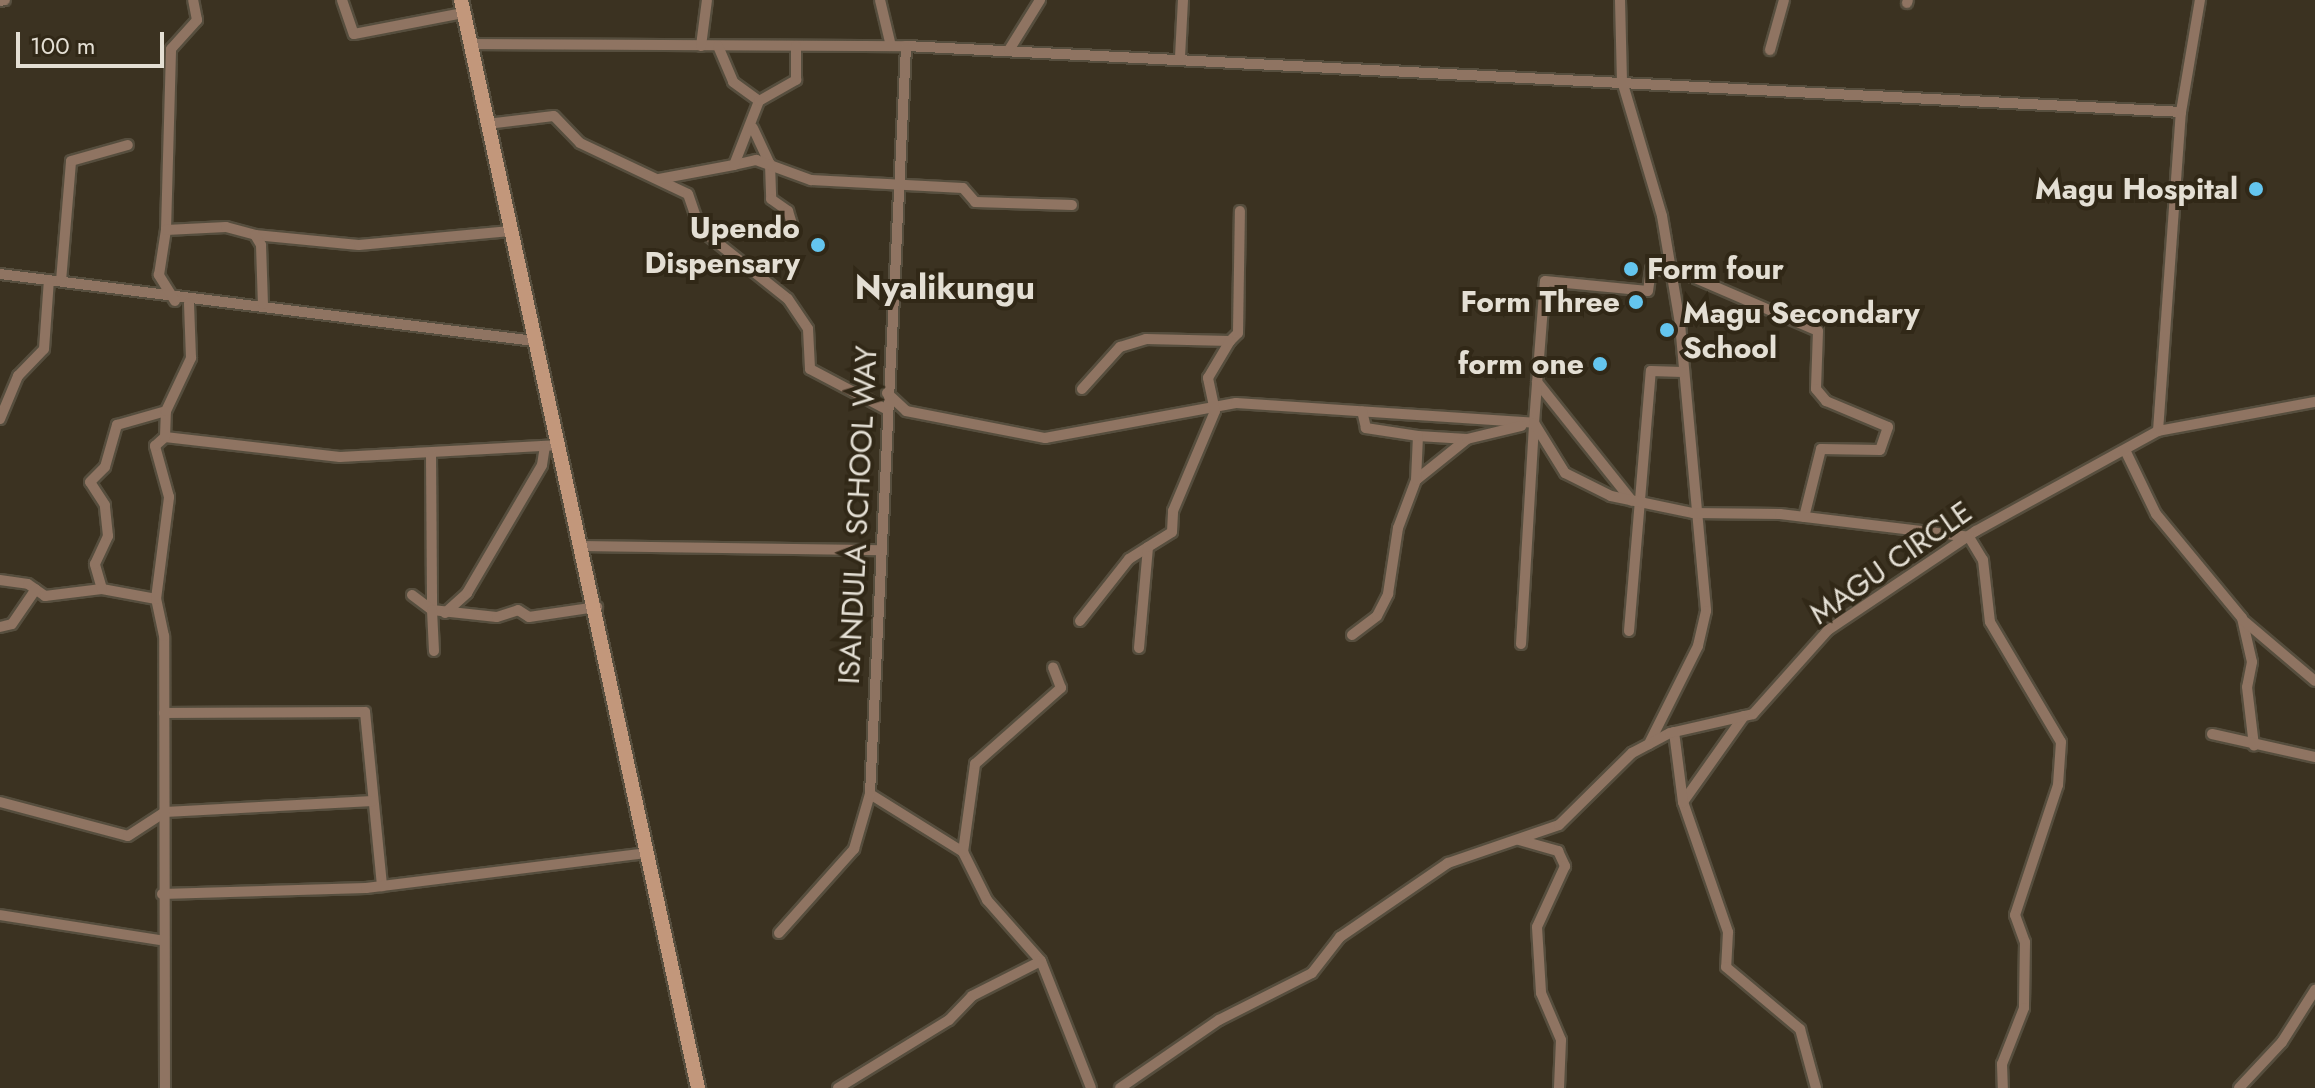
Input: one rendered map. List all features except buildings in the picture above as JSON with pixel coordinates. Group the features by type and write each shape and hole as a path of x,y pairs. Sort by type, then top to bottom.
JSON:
{"main road":[{"path":"462,7 534,341 553,446 585,546 698,1088"}],"street":[{"path":"175,301 159,275 166,230 171,49 197,20 193,0"},
{"path":"342,0 354,34 462,7"},
{"path":"701,46 707,0"},
{"path":"880,0 891,46"},
{"path":"1009,50 1040,0"},
{"path":"1180,57 1183,0"},
{"path":"1620,0 1622,81 1662,216 1666,270 1682,372 1693,513 1706,611 1698,646 1649,744"},
{"path":"1770,50 1784,0"},
{"path":"2158,431 2181,112 2200,0"},
{"path":"470,44 589,39 701,46 906,46 1009,50 2181,112"},
{"path":"718,46 733,82 759,101"},
{"path":"734,165 753,128 759,101 796,80 796,46"},
{"name":"ISANDULA SCHOOL WAY","path":"779,933 854,849 870,794 878,550 906,46"},
{"path":"487,124 554,116 580,143 688,194 700,229 788,299 808,329 810,369 886,409"},
{"path":"753,128 770,164 771,199 788,211 794,231"},
{"path":"61,281 71,161 128,145"},
{"path":"659,179 734,165 770,164 811,180 898,182 963,188 975,202 1072,205"},
{"path":"1080,621 1129,559 1172,532 1173,511 1215,411 1208,378 1240,319 1240,211"},
{"path":"166,230 226,227 255,235 359,245 510,231"},
{"path":"255,235 266,260 263,304"},
{"path":"1521,644 1545,281 1648,291 1651,269 1666,270 1818,331 1816,389 1826,401 1888,427 1880,450 1821,449 1804,517"},
{"path":"0,274 189,303 263,304 346,321 534,341"},
{"path":"0,419 18,376 44,349 49,280"},
{"path":"165,1088 160,940 165,812 164,713 156,599 169,497 155,446 165,437 166,411 191,358 189,303"},
{"path":"1082,389 1120,347 1146,339 1230,341"},
{"path":"1629,631 1636,502 1651,371 1682,372"},
{"path":"1537,382 1636,502"},
{"path":"887,393 906,411 1045,438 1215,411 1236,403 1534,423"},
{"name":"MAGU CIRCLE","path":"1683,802 1744,716 1828,630 1969,537 2158,431 2315,402"},
{"path":"102,589 95,564 108,536 105,505 90,482 105,467 117,425 166,411"},
{"path":"1362,411 1366,428 1418,436 1467,439 1534,423"},
{"path":"1534,423 1565,473 1636,502 1693,513 1804,517 1969,537 1983,560 1990,622 2061,742 2055,797 2015,915 2025,942 2024,1008 2002,1064 2003,1088"},
{"path":"1352,635 1377,616 1388,594 1398,528 1416,480 1418,436"},
{"path":"165,437 340,457 553,446"},
{"path":"1416,480 1467,439"},
{"path":"445,613 467,593 553,446"},
{"path":"2125,450 2156,514 2242,618 2315,681"},
{"path":"431,454 434,651"},
{"path":"585,546 878,550"},
{"path":"1139,648 1148,547"},
{"path":"0,580 36,589 45,596 102,589 156,599"},
{"path":"0,627 12,624 36,589"},
{"path":"412,595 432,610 497,617 518,610 529,617 597,607"},
{"path":"2242,618 2252,662 2247,687 2254,746"},
{"path":"963,852 975,764 1061,688 1053,667"},
{"path":"164,713 365,712 382,886"},
{"path":"1120,1088 1219,1020 1312,973 1340,937 1448,863 1559,825 1649,744 1674,732 1744,716"},
{"path":"1674,732 1683,802 1728,932 1726,967 1800,1029 1816,1088"},
{"path":"2212,734 2254,746 2315,757"},
{"path":"870,794 963,852 987,900 1041,961 1091,1088"},
{"path":"0,802 128,836 165,812 373,801"},
{"path":"1517,839 1558,851 1565,866 1537,927 1541,993 1561,1040 1559,1088"},
{"path":"162,894 382,886 648,853"},
{"path":"0,915 160,940"},
{"path":"838,1088 949,1020 972,996 1041,961"},
{"path":"2239,1088 2282,1042 2315,990"}],"place":[{"name":"Magu Hospital","path":"2256,189"},
{"name":"Upendo Dispensary","path":"818,245"},
{"name":"Form four","path":"1631,269"},
{"name":"Form Three","path":"1636,302"},
{"name":"Magu Secondary School","path":"1667,330"},
{"name":"form one","path":"1600,364"}],"district":[{"name":"Nyalikungu","path":"945,288"}]}
